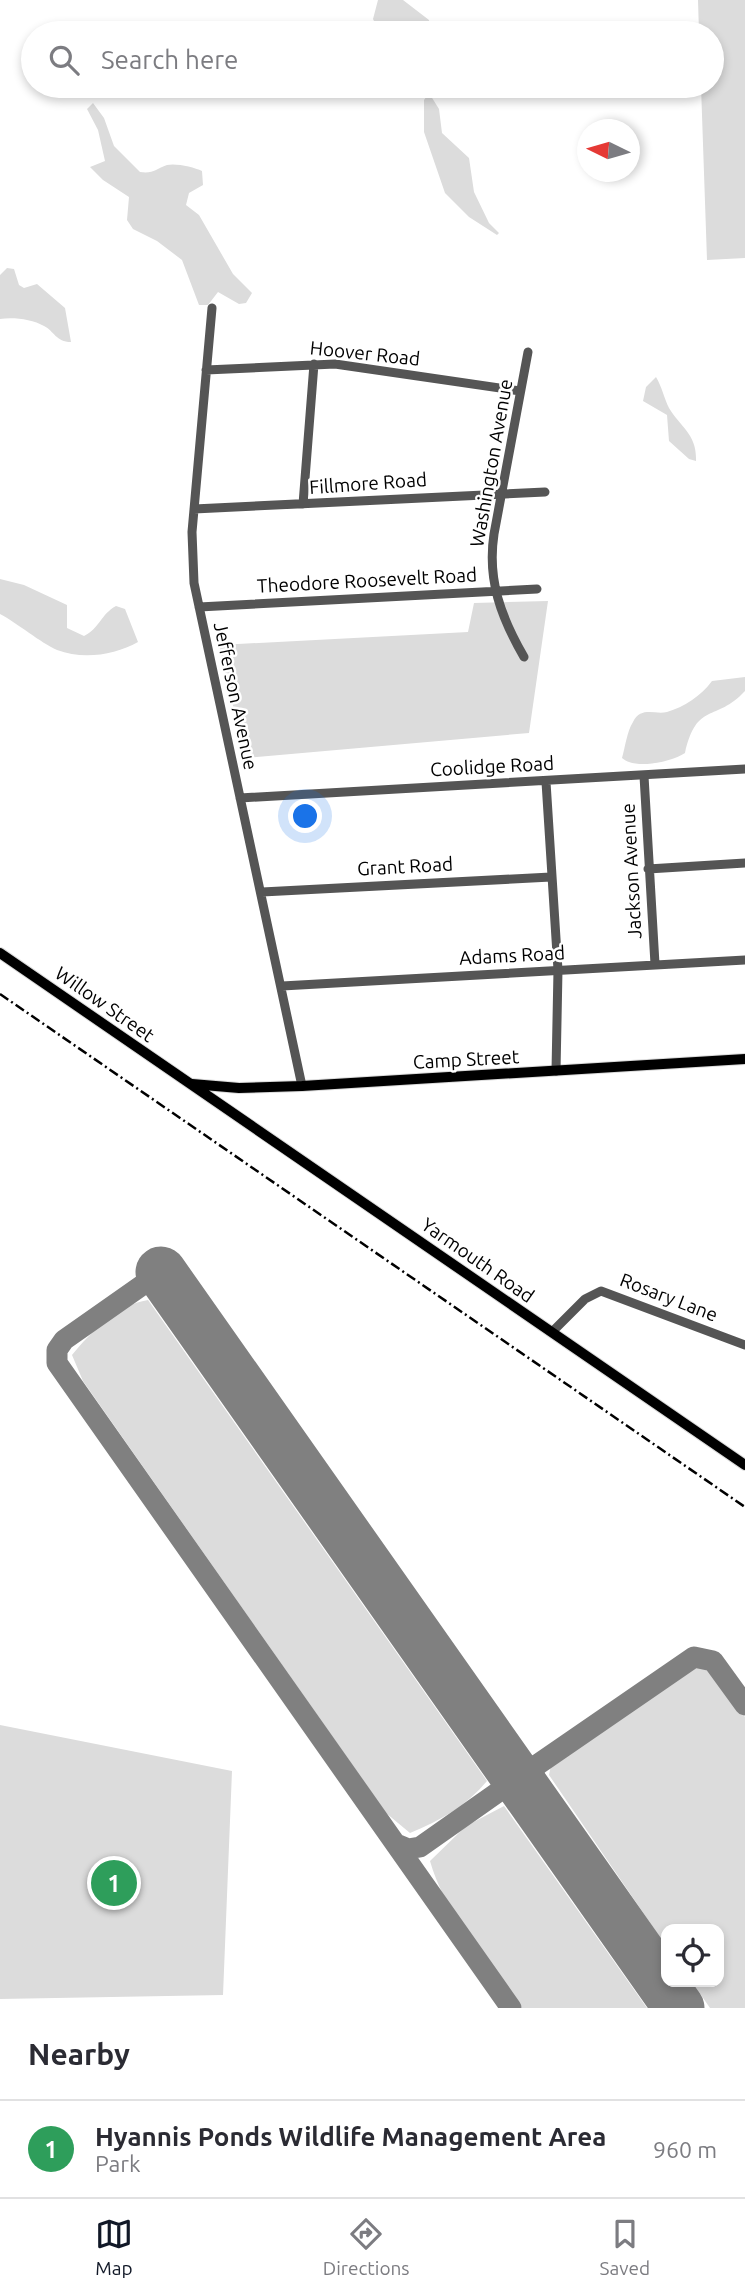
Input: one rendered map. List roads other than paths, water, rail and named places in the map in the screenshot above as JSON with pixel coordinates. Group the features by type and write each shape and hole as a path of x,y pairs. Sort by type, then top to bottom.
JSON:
{"main road":[{"name":"Willow Street","path":"0,953 190,1084"},
{"name":"Camp Street","path":"190,1084 239,1088 302,1086 745,1059"},
{"name":"Yarmouth Road","path":"190,1084 745,1465"},
{"path":"226,1108 239,1088"}],"street":[{"name":"Jefferson Avenue","path":"212,307 192,557 199,607 302,1086"},
{"name":"Washington Avenue","path":"524,657 508,629 494,590 492,543 528,352"},
{"name":"Hoover Road","path":"206,370 314,364 354,366 520,391"},
{"path":"303,504 314,364"},
{"name":"Fillmore Road","path":"194,509 545,492"},
{"name":"Theodore Roosevelt Road","path":"199,607 537,589"},
{"name":"Coolidge Road","path":"240,798 745,769"},
{"name":"Jackson Avenue","path":"644,776 654,964"},
{"path":"546,782 558,970 556,1071"},
{"path":"648,869 745,863"},
{"name":"Grant Road","path":"262,892 551,877"},
{"name":"Adams Road","path":"282,986 745,960"},
{"name":"Rosary Lane","path":"552,1332 585,1298 601,1292 745,1345"}],"railway":[{"path":"0,994 745,1507"}],"place":[{"name":"Hyannis Ponds Wildlife Management Area","path":"114,1883"}]}
